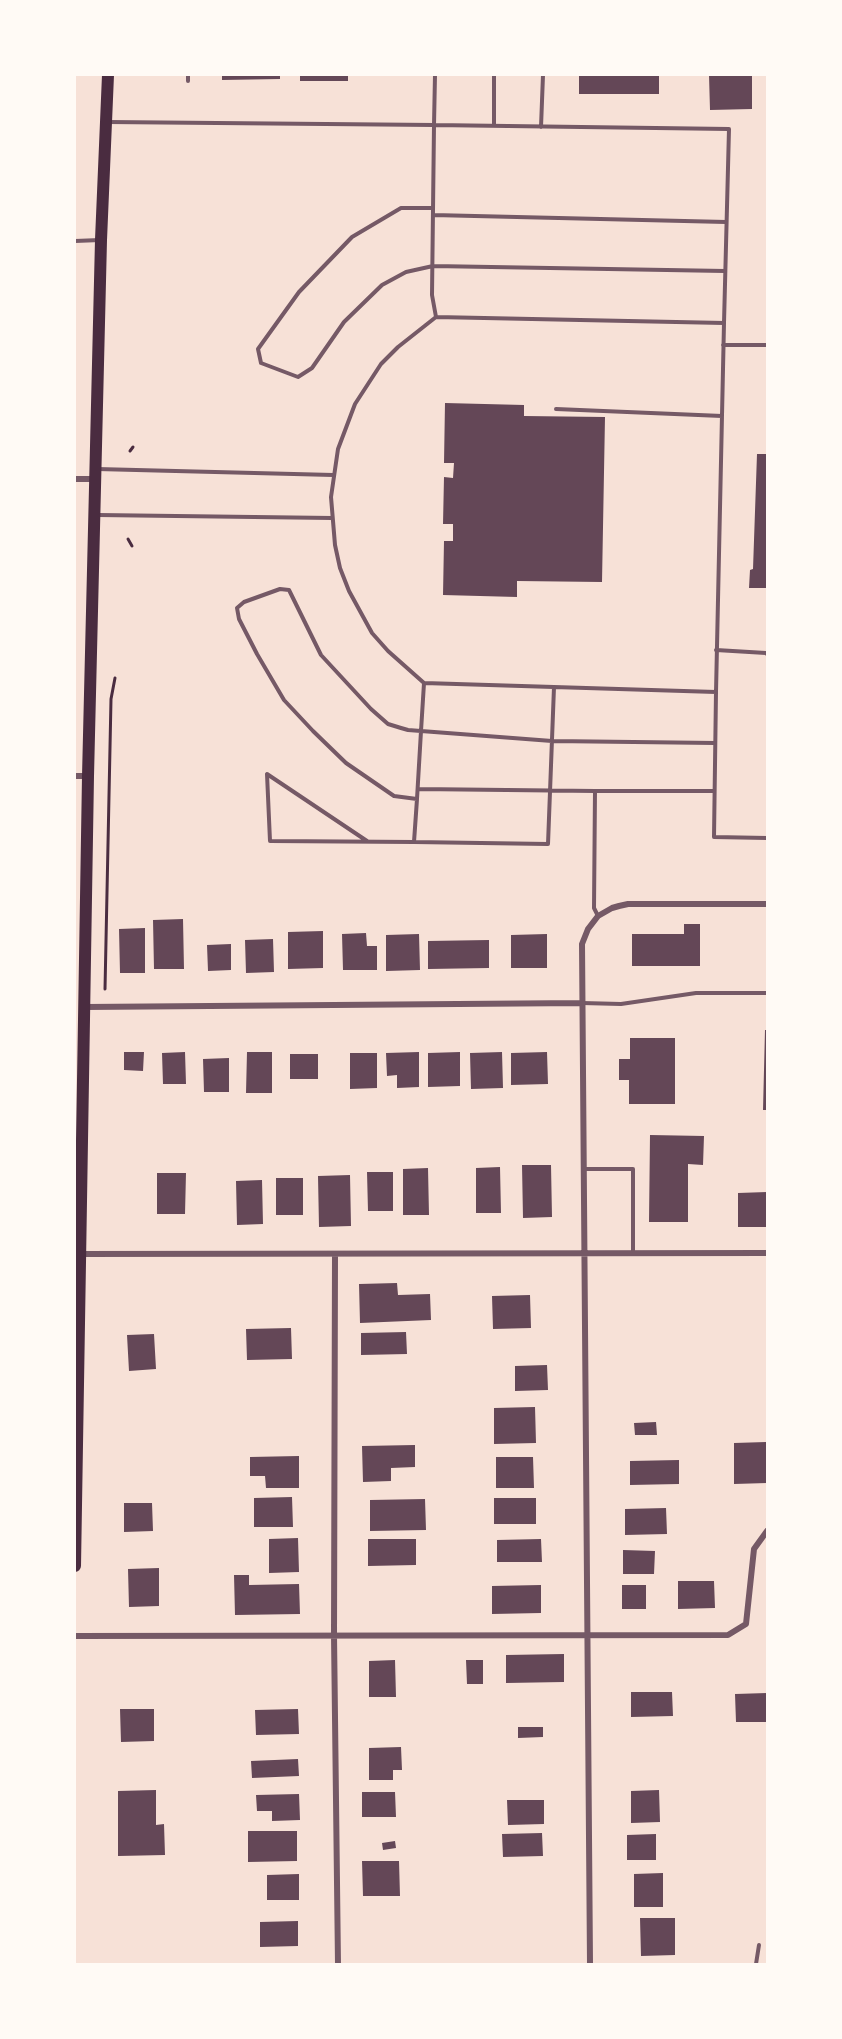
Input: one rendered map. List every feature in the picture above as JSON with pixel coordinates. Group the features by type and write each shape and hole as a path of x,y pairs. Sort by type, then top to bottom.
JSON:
{"main road":[{"path":"75,1566 82,1014 81,776 96,474 101,240 108,75"}],"street":[{"path":"75,479 96,474"},
{"path":"590,1964 582,944 588,929 598,916 612,908 628,904 767,904"},
{"path":"82,1014 582,1003"},
{"path":"80,1254 767,1253"},
{"path":"334,1255 334,1635 338,1964"},
{"path":"75,1636 728,1635 746,1624 754,1549 767,1531"}],"lane":[{"path":"188,75 188,81"},
{"path":"435,75 432,296 436,317"},
{"path":"494,75 494,126"},
{"path":"541,127 543,75"},
{"path":"106,122 729,129 714,837 767,838"},
{"path":"433,208 401,208 352,237 299,292 258,349 261,363 298,377 312,368 344,322 382,285 406,272 433,266 725,271"},
{"path":"433,215 726,222"},
{"path":"75,241 101,240"},
{"path":"716,692 424,683 388,651 360,612 340,568 332,518 333,475 338,449 355,404 381,364 398,346 436,317 724,322"},
{"path":"723,345 767,345"},
{"path":"556,409 722,416"},
{"path":"96,474 333,475"},
{"path":"94,514 332,518"},
{"path":"417,799 391,795 367,778 342,759 284,700 239,619 237,612 239,605 280,589 289,590 315,646 347,685 388,724 408,730 552,741 715,743"},
{"path":"717,650 766,652 767,654"},
{"path":"414,842 424,683"},
{"path":"367,841 267,774 270,841 548,844 554,687"},
{"path":"418,789 714,791"},
{"path":"595,791 594,908 598,916"},
{"path":"582,1003 621,1004 696,993 767,993"},
{"path":"583,1169 633,1168 633,1253"},
{"path":"756,1964 759,1945"}],"path":[{"path":"128,539 132,546"},
{"path":"105,989 111,699 115,678"}],"building":[{"path":"222,75 280,75 280,79 222,80"},
{"path":"300,75 348,75 348,81 300,81"},
{"path":"579,75 659,75 659,94 579,94"},
{"path":"709,75 752,75 752,109 710,110"},
{"path":"445,403 524,405 524,416 605,417 602,582 517,581 517,597 443,595 444,541 453,541 453,524 443,524 444,477 453,478 454,463 444,463"},
{"path":"757,454 767,454 767,588 749,588 750,570 753,569"},
{"path":"183,919 184,969 154,969 153,920"},
{"path":"684,924 700,924 700,966 632,966 632,934 684,934"},
{"path":"145,928 145,973 120,973 119,929"},
{"path":"323,931 323,968 288,969 288,932"},
{"path":"366,933 367,946 377,946 377,970 343,970 342,934"},
{"path":"419,934 420,970 386,971 386,935"},
{"path":"547,934 547,968 511,968 511,935"},
{"path":"273,939 274,972 246,973 245,940"},
{"path":"489,940 489,968 428,969 428,941"},
{"path":"231,944 231,970 208,971 207,945"},
{"path":"765,1030 767,1030 767,1110 763,1110"},
{"path":"630,1038 675,1038 675,1104 629,1104 629,1080 619,1080 619,1059 630,1059"},
{"path":"124,1052 144,1052 143,1071 124,1070"},
{"path":"185,1052 186,1084 163,1084 162,1053"},
{"path":"247,1052 272,1052 272,1093 246,1093"},
{"path":"419,1052 419,1087 397,1088 397,1075 387,1076 386,1053"},
{"path":"460,1052 460,1086 428,1087 428,1053"},
{"path":"502,1052 503,1088 471,1089 470,1053"},
{"path":"547,1052 548,1084 511,1085 511,1053"},
{"path":"350,1053 377,1053 377,1088 350,1089"},
{"path":"290,1054 318,1054 318,1079 290,1079"},
{"path":"229,1058 229,1092 204,1092 203,1059"},
{"path":"650,1135 704,1136 703,1165 688,1164 688,1222 649,1222"},
{"path":"522,1165 551,1165 552,1217 523,1218"},
{"path":"500,1167 501,1213 476,1213 476,1168"},
{"path":"428,1168 429,1215 403,1215 403,1169"},
{"path":"367,1172 393,1172 393,1211 368,1211"},
{"path":"157,1173 186,1173 185,1214 157,1214"},
{"path":"350,1175 351,1226 319,1227 318,1176"},
{"path":"276,1178 303,1178 303,1215 276,1215"},
{"path":"262,1180 263,1224 237,1225 236,1181"},
{"path":"767,1192 767,1227 738,1227 738,1193"},
{"path":"397,1283 398,1295 430,1294 431,1320 360,1323 359,1284"},
{"path":"530,1295 531,1328 493,1329 492,1296"},
{"path":"291,1328 292,1359 247,1360 246,1329"},
{"path":"406,1332 407,1354 361,1355 361,1333"},
{"path":"154,1334 156,1369 129,1371 127,1335"},
{"path":"547,1365 548,1390 515,1391 515,1366"},
{"path":"535,1407 536,1443 494,1444 494,1408"},
{"path":"656,1422 657,1435 635,1435 634,1423"},
{"path":"766,1442 767,1483 734,1484 734,1443"},
{"path":"415,1445 415,1467 391,1468 391,1481 363,1482 362,1446"},
{"path":"299,1456 299,1488 266,1488 265,1476 250,1476 250,1457"},
{"path":"496,1457 533,1457 534,1488 496,1488"},
{"path":"679,1460 679,1484 630,1485 630,1461"},
{"path":"292,1497 293,1527 254,1527 254,1498"},
{"path":"494,1498 536,1498 536,1524 494,1524"},
{"path":"425,1499 426,1530 370,1531 370,1500"},
{"path":"124,1503 152,1503 153,1531 124,1532"},
{"path":"666,1508 667,1534 625,1535 625,1509"},
{"path":"298,1538 299,1572 269,1573 269,1539"},
{"path":"368,1539 416,1539 416,1565 368,1566"},
{"path":"541,1539 542,1562 497,1562 497,1540"},
{"path":"623,1550 655,1551 654,1574 623,1574"},
{"path":"159,1568 159,1606 129,1607 128,1569"},
{"path":"234,1575 249,1575 249,1585 299,1584 300,1614 235,1615"},
{"path":"678,1581 714,1581 715,1608 678,1609"},
{"path":"541,1585 541,1613 492,1614 492,1586"},
{"path":"622,1585 646,1585 646,1609 622,1609"},
{"path":"564,1654 564,1682 506,1683 506,1655"},
{"path":"395,1660 396,1697 369,1697 369,1661"},
{"path":"466,1660 483,1660 483,1684 467,1684"},
{"path":"631,1692 672,1692 673,1716 631,1717"},
{"path":"767,1693 767,1722 736,1722 735,1694"},
{"path":"120,1709 154,1709 154,1741 121,1742"},
{"path":"298,1709 299,1734 256,1735 255,1710"},
{"path":"518,1727 543,1727 543,1737 518,1738"},
{"path":"401,1747 402,1770 393,1770 393,1780 369,1780 369,1748"},
{"path":"298,1759 299,1776 252,1778 251,1761"},
{"path":"156,1790 156,1825 164,1824 165,1855 118,1856 118,1791"},
{"path":"659,1790 660,1822 631,1823 631,1791"},
{"path":"362,1792 395,1792 396,1817 362,1817"},
{"path":"299,1794 300,1820 272,1821 272,1811 257,1811 256,1795"},
{"path":"507,1800 544,1800 544,1824 508,1825"},
{"path":"248,1831 297,1831 297,1861 248,1862"},
{"path":"542,1833 543,1856 503,1857 502,1834"},
{"path":"656,1834 656,1860 627,1860 627,1835"},
{"path":"395,1841 396,1848 383,1850 382,1843"},
{"path":"362,1861 399,1861 400,1896 363,1896"},
{"path":"663,1873 663,1907 634,1907 634,1874"},
{"path":"299,1874 299,1900 267,1900 267,1875"},
{"path":"640,1918 675,1918 675,1955 641,1956"},
{"path":"298,1921 298,1946 260,1947 260,1922"}]}
